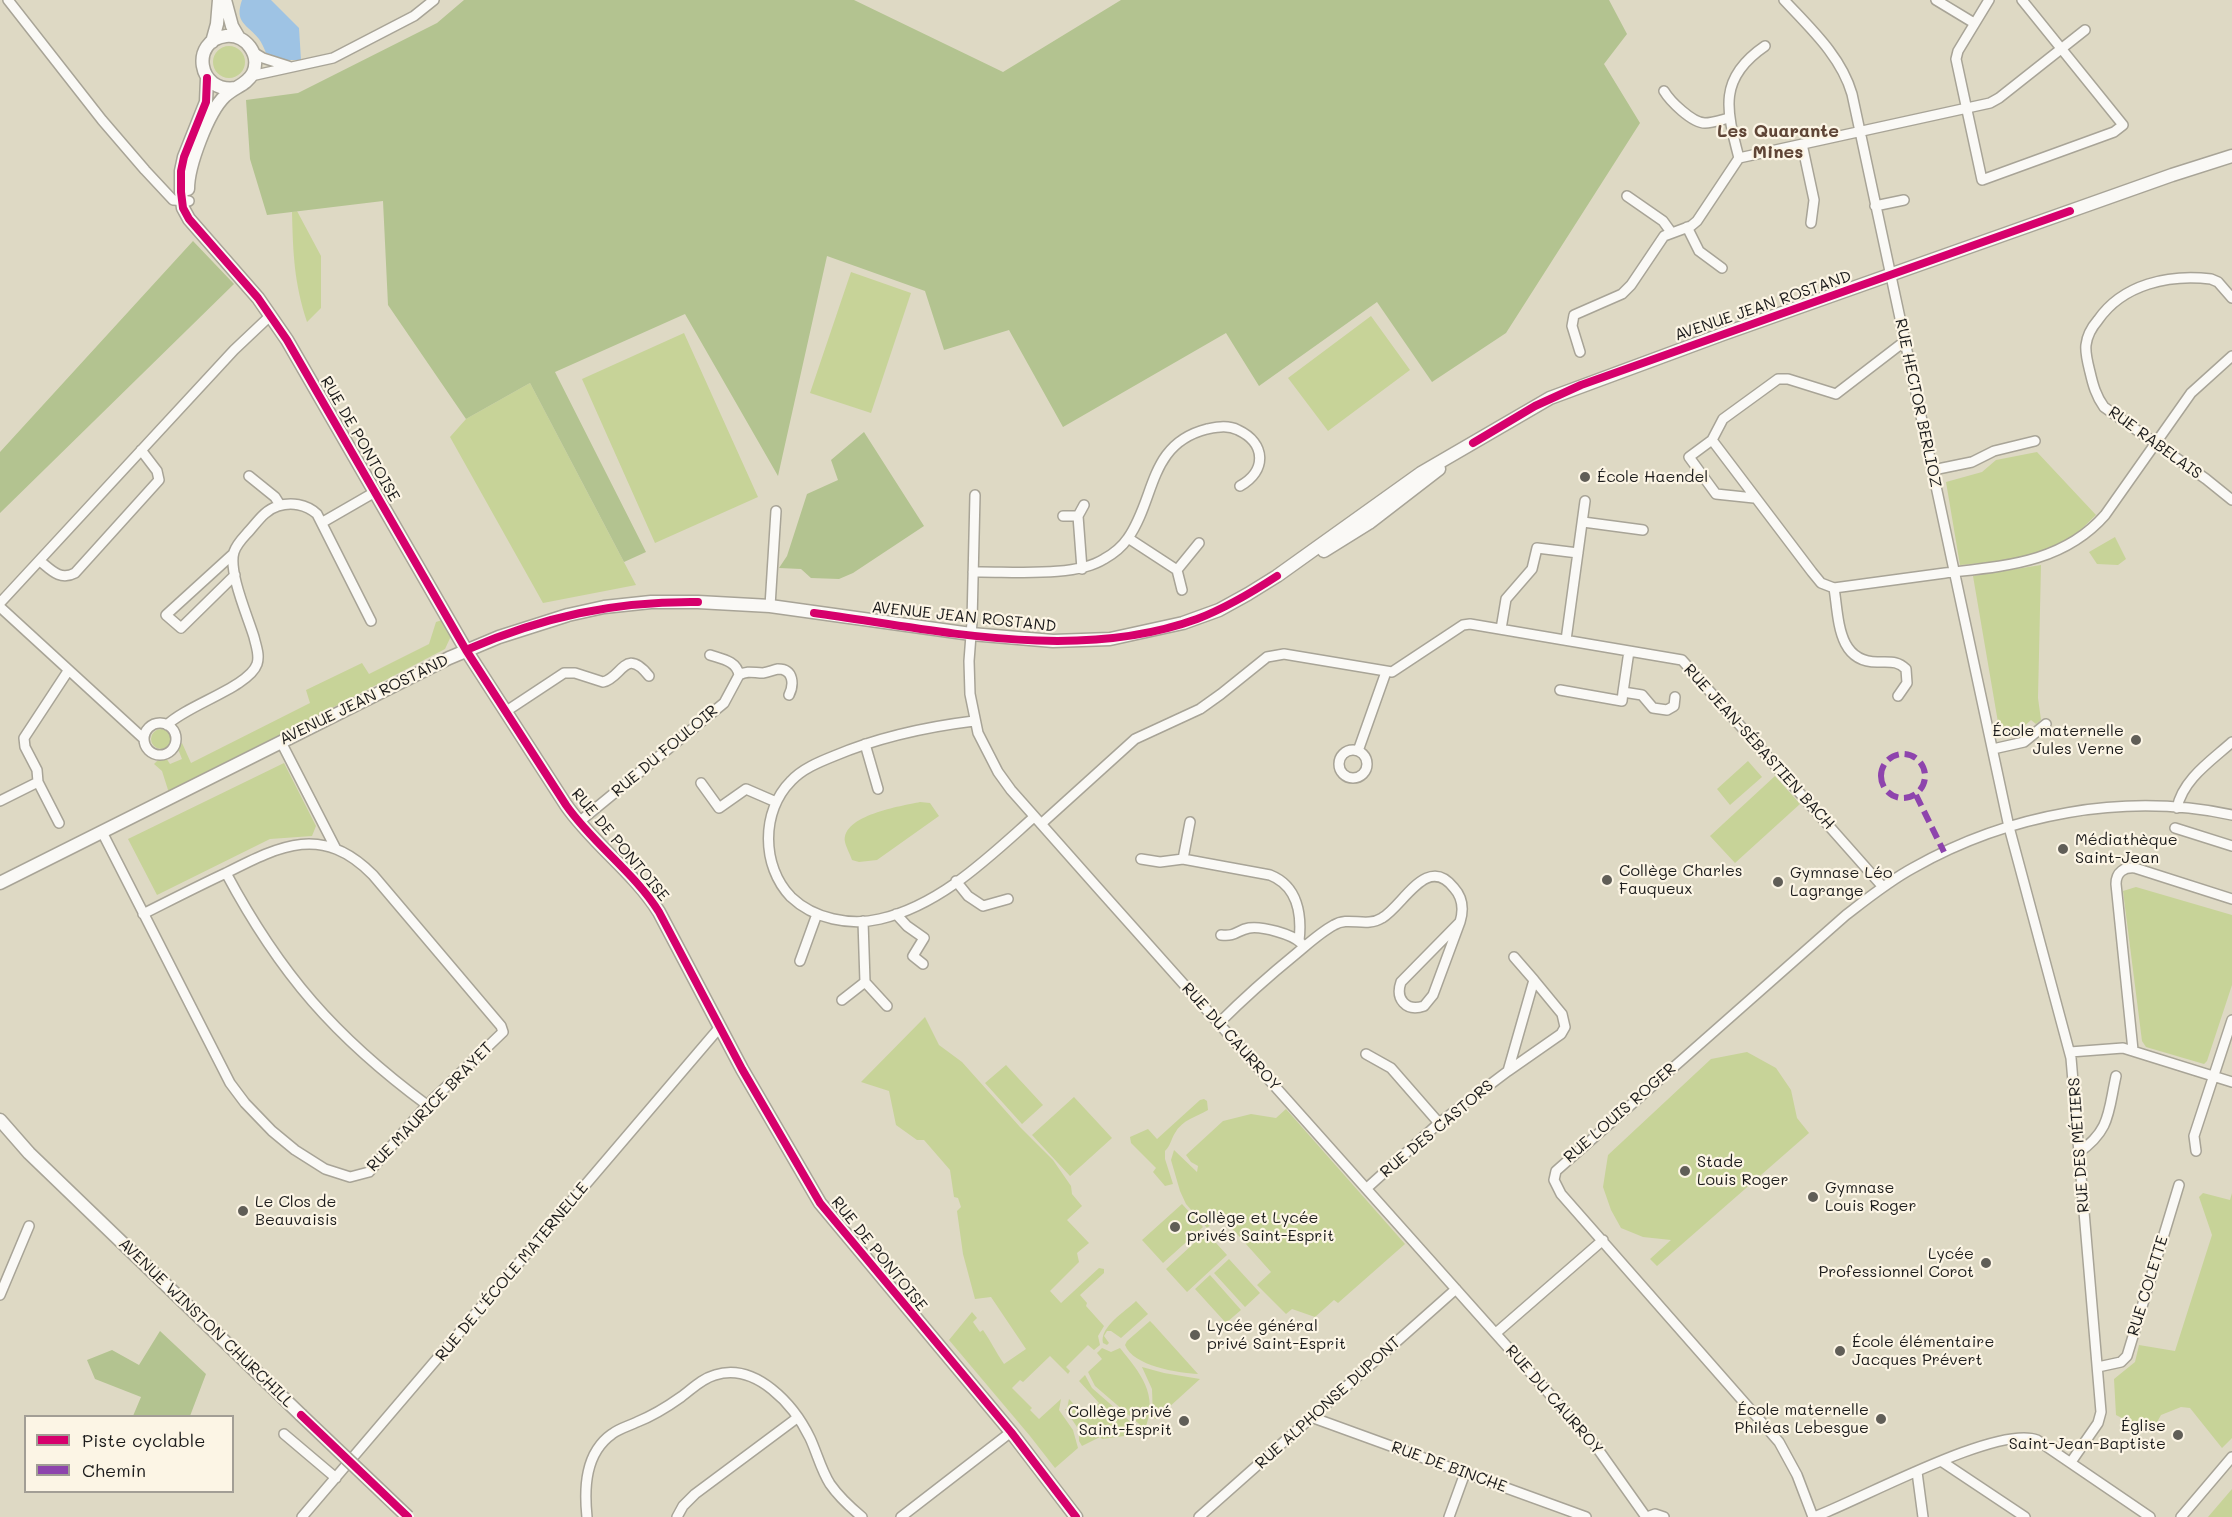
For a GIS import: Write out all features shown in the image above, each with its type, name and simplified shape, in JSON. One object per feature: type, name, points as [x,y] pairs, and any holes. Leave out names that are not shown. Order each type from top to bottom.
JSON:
[{"type":"street","points":[[8,0],[88,104],[131,155],[169,197],[186,202]]},
{"type":"street","points":[[186,202],[181,171],[184,157],[205,108],[208,91],[203,59],[212,42],[217,24],[219,0]]},
{"type":"street","points":[[225,0],[232,26],[239,38]]},
{"type":"street","points":[[251,76],[319,63],[333,58],[414,16],[434,0]]},
{"type":"street","name":"RUE HECTOR BERLIOZ","points":[[1784,0],[1838,63],[1850,87],[2009,827]]},
{"type":"street","points":[[1936,0],[1974,23]]},
{"type":"street","points":[[1989,0],[1958,51],[1956,59],[1982,180],[2114,132],[2123,125],[2022,0]]},
{"type":"street","points":[[1580,352],[1572,322],[1574,315],[1622,294],[1635,280],[1662,238],[1697,221],[1739,158],[1995,101],[2085,30]]},
{"type":"street","points":[[186,202],[193,160],[218,105],[226,95],[246,82],[255,64],[253,52],[246,42],[239,38],[227,36],[212,42]]},
{"type":"street","points":[[1739,158],[1729,118],[1730,92],[1744,62],[1766,46]]},
{"type":"street","points":[[253,52],[270,60],[294,66]]},
{"type":"street","points":[[207,78],[220,87],[236,88]]},
{"type":"street","points":[[1664,91],[1673,104],[1699,122],[1729,118]]},
{"type":"street","points":[[1802,144],[1814,200],[1811,223]]},
{"type":"street","name":"AVENUE JEAN ROSTAND","points":[[0,883],[466,650],[518,630],[604,607],[673,602],[770,606],[971,634],[1068,641],[1110,639],[1185,623],[1241,599],[1277,576],[1421,473],[1525,411],[1562,393],[2172,175],[2232,156]]},
{"type":"street","points":[[1627,196],[1663,221],[1671,232]]},
{"type":"street","points":[[1875,206],[1904,200]]},
{"type":"street","name":"RUE DE PONTOISE","points":[[186,202],[189,219],[270,316],[300,361],[466,650],[505,712],[579,822],[640,885],[653,902],[672,933],[720,1027],[779,1134],[826,1212],[1011,1432],[1076,1517]]},
{"type":"street","points":[[1687,227],[1699,251],[1722,268]]},
{"type":"street","name":"RUE RABELAIS","points":[[2232,298],[2221,285],[2211,279],[2154,281],[2139,286],[2117,299],[2104,312],[2090,331],[2086,350],[2097,396],[2109,411],[2213,484],[2232,501]]},
{"type":"street","points":[[144,739],[68,671],[0,605],[234,350],[270,316]]},
{"type":"street","points":[[1754,498],[1716,494],[1689,458],[1712,440],[1723,419],[1774,381],[1788,379],[1836,394],[1905,341]]},
{"type":"street","points":[[1712,440],[1818,580],[1827,586],[1834,588],[2025,562],[2055,552],[2081,537],[2105,515],[2192,393],[2232,356]]},
{"type":"street","points":[[974,572],[1065,571],[1082,568],[1106,558],[1128,538],[1162,460],[1175,445],[1207,429],[1227,426],[1237,429],[1248,437],[1258,453],[1260,466],[1254,476],[1240,486]]},
{"type":"street","points":[[1933,470],[1972,462],[1994,452],[2035,441]]},
{"type":"street","points":[[40,561],[61,577],[75,573],[159,480],[157,471],[141,450]]},
{"type":"street","points":[[249,476],[275,497],[280,505]]},
{"type":"street","points":[[322,522],[375,492]]},
{"type":"street","name":"RUE DU CAURROY","points":[[975,495],[969,678],[974,721],[993,766],[1037,820],[1598,1450],[1647,1517]]},
{"type":"street","points":[[1566,640],[1586,501]]},
{"type":"street","points":[[1082,568],[1078,516],[1084,504]]},
{"type":"street","points":[[235,575],[181,628],[166,615],[234,554],[242,540],[266,512],[280,505],[308,507],[317,514],[322,522],[371,621]]},
{"type":"street","points":[[770,606],[776,511]]},
{"type":"street","points":[[1063,516],[1078,516]]},
{"type":"street","points":[[1583,522],[1642,530]]},
{"type":"street","points":[[1128,538],[1177,570],[1182,590]]},
{"type":"street","points":[[1177,570],[1199,543]]},
{"type":"street","points":[[1501,629],[1506,599],[1532,569],[1537,548],[1578,553]]},
{"type":"street","points":[[166,725],[180,714],[241,682],[257,665],[257,649],[235,575],[234,554]]},
{"type":"street","points":[[1834,588],[1843,639],[1853,654],[1866,662],[1897,663],[1906,669],[1907,683],[1898,696]]},
{"type":"street","name":"RUE JEAN-SÉBASTIEN BACH","points":[[1386,672],[1399,669],[1463,626],[1475,624],[1682,660],[1883,887]]},
{"type":"street","points":[[1560,690],[1622,701],[1629,651]]},
{"type":"street","points":[[974,721],[914,730],[865,744],[802,772],[790,781],[776,802],[768,832],[775,870],[792,897],[817,914],[840,920],[863,921],[896,914],[921,902],[956,881],[1037,820],[1128,744],[1147,732],[1200,709],[1270,655],[1284,654],[1386,672],[1358,752]]},
{"type":"street","points":[[710,655],[733,663],[739,675],[747,672],[765,673],[779,669],[785,671],[793,683],[789,695]]},
{"type":"street","points":[[505,712],[564,673],[575,673],[603,682],[613,678],[621,667],[630,664],[641,667],[649,676]]},
{"type":"street","points":[[59,823],[39,782],[37,770],[25,747],[24,738],[68,671]]},
{"type":"street","name":"RUE DU FOULOIR","points":[[579,822],[724,703],[739,675]]},
{"type":"street","points":[[1623,692],[1641,695],[1653,708],[1667,710],[1674,706],[1675,697]]},
{"type":"street","points":[[157,724],[166,725],[173,730],[176,738],[174,747],[168,753],[160,755],[151,752],[145,745],[144,739],[147,730],[157,724]]},
{"type":"street","points":[[1993,749],[2024,742],[2046,724]]},
{"type":"street","points":[[281,742],[336,849]]},
{"type":"street","points":[[2177,808],[2188,782],[2232,742]]},
{"type":"street","points":[[865,744],[878,789]]},
{"type":"street","points":[[0,801],[39,782]]},
{"type":"street","points":[[701,783],[719,808],[747,789],[776,802]]},
{"type":"street","name":"RUE LOUIS ROGER","points":[[1814,1517],[1797,1475],[1779,1442],[1558,1190],[1554,1180],[1556,1171],[1846,915],[1883,887],[1936,856],[2009,827],[2087,810],[2125,807],[2177,808],[2232,815]]},
{"type":"street","points":[[1183,858],[1190,822]]},
{"type":"street","name":"RUE DES MÉTIERS","points":[[2009,827],[2070,1052],[2101,1407],[2100,1419],[2071,1462]]},
{"type":"street","points":[[2175,828],[2232,846]]},
{"type":"street","name":"RUE MAURICE BRAYET","points":[[102,832],[143,914],[226,1078],[264,1124],[304,1156],[339,1175],[350,1177],[365,1174],[377,1164],[428,1105],[501,1035],[502,1028],[373,875],[336,849],[311,844],[282,847],[143,914]]},
{"type":"street","points":[[1141,859],[1160,861],[1183,858],[1270,875],[1280,880],[1288,887],[1299,908],[1302,944]]},
{"type":"street","points":[[2133,1050],[2116,884],[2119,872],[2135,868],[2232,898]]},
{"type":"street","points":[[226,873],[272,951],[318,1010],[368,1058],[428,1105]]},
{"type":"street","points":[[1219,1023],[1302,944],[1335,924],[1346,921],[1368,923],[1383,918],[1418,882],[1431,877],[1445,880],[1456,890],[1463,905],[1460,922],[1430,1000],[1420,1008],[1411,1008],[1406,1005],[1399,994],[1401,982],[1460,922]]},
{"type":"street","points":[[956,881],[968,896],[983,906],[1008,899]]},
{"type":"street","points":[[800,961],[817,914]]},
{"type":"street","points":[[896,914],[907,926],[924,938],[913,956],[922,964]]},
{"type":"street","points":[[863,921],[864,982],[887,1006]]},
{"type":"street","points":[[1221,935],[1231,936],[1254,928],[1290,935],[1302,944]]},
{"type":"street","name":"RUE DES CASTORS","points":[[1367,1188],[1439,1123],[1561,1034],[1565,1027],[1562,1014],[1514,957]]},
{"type":"street","name":"RUE DES CASTORS","points":[[1508,1071],[1534,980]]},
{"type":"street","points":[[842,1000],[864,982]]},
{"type":"street","points":[[2196,1151],[2194,1136],[2232,1020]]},
{"type":"street","name":"RUE DE L'ÉCOLE MATERNELLE","points":[[302,1517],[720,1027]]},
{"type":"street","points":[[2070,1052],[2118,1048],[2133,1050],[2232,1082]]},
{"type":"street","points":[[1366,1054],[1391,1068],[1439,1123]]},
{"type":"street","points":[[2078,1153],[2102,1132],[2116,1076]]},
{"type":"street","name":"AVENUE WINSTON CHURCHILL","points":[[0,1120],[29,1153],[408,1517]]},
{"type":"street","name":"AVENUE WINSTON CHURCHILL","points":[[0,1130],[29,1153]]},
{"type":"street","name":"RUE COLETTE","points":[[2097,1367],[2121,1362],[2127,1356],[2179,1185]]},
{"type":"street","points":[[0,1295],[29,1226]]},
{"type":"street","points":[[1496,1333],[1603,1240]]},
{"type":"street","name":"RUE ALPHONSE DUPONT","points":[[1199,1517],[1456,1289]]},
{"type":"street","points":[[587,1517],[585,1488],[587,1473],[606,1440],[615,1432],[666,1407],[705,1379],[727,1373],[748,1376],[774,1391],[797,1418],[810,1439],[830,1484],[842,1499],[862,1517]]},
{"type":"street","name":"RUE DE BINCHE","points":[[1311,1417],[1582,1516]]},
{"type":"street","points":[[677,1517],[683,1506],[695,1494],[797,1418]]},
{"type":"street","points":[[902,1517],[1011,1432]]},
{"type":"street","points":[[284,1434],[336,1478]]},
{"type":"street","points":[[1814,1517],[1972,1449],[2013,1438],[2027,1437],[2037,1440],[2071,1462],[2150,1517]]},
{"type":"street","points":[[2181,1517],[2232,1457]]},
{"type":"street","points":[[1941,1461],[2025,1517]]},
{"type":"street","points":[[1917,1472],[1923,1517]]},
{"type":"street","points":[[1449,1517],[1465,1473]]},
{"type":"street","points":[[1647,1517],[1656,1514],[1664,1517]]},
{"type":"green space","points":[[464,0],[854,0],[1003,72],[1121,0],[1609,0],[1627,34],[1604,64],[1640,123],[1506,333],[1432,382],[1377,302],[1259,386],[1226,333],[1063,427],[1009,330],[944,350],[925,291],[827,256],[778,476],[685,314],[555,372],[646,552],[624,562],[530,383],[466,419],[388,305],[383,201],[267,215],[250,159],[246,100],[298,93],[437,23]]},
{"type":"green space","points":[[229,46],[240,51],[245,62],[240,73],[229,78],[218,73],[213,62],[218,51]]},
{"type":"green space","points":[[297,211],[321,256],[321,308],[307,322],[299,294],[294,254],[292,212]]},
{"type":"green space","points":[[193,241],[234,284],[0,513],[0,452]]},
{"type":"green space","points":[[851,272],[911,293],[871,413],[810,393]]},
{"type":"green space","points":[[1371,316],[1410,370],[1328,431],[1288,378]]},
{"type":"green space","points":[[684,333],[758,497],[655,543],[582,379]]},
{"type":"green space","points":[[530,383],[636,585],[543,603],[450,437],[466,419]]},
{"type":"green space","points":[[864,432],[924,526],[853,573],[839,579],[811,578],[801,569],[779,568],[787,556],[807,494],[838,480],[831,460]]},
{"type":"green space","points":[[2037,452],[2096,515],[2073,537],[2052,548],[2014,559],[1960,565],[1946,482],[1982,472],[1996,460]]},
{"type":"green space","points":[[2115,537],[2126,559],[2118,565],[2097,564],[2089,552]]},
{"type":"green space","points":[[2041,565],[2038,698],[2041,720],[2036,724],[2031,720],[2018,732],[2000,734],[1973,576]]},
{"type":"green space","points":[[442,620],[451,636],[445,649],[169,793],[162,771],[154,764],[166,758],[170,764],[182,759],[178,749],[182,743],[191,763],[310,703],[306,690],[362,663],[369,674],[429,644],[436,622]]},
{"type":"green space","points":[[157,729],[165,729],[171,735],[171,743],[165,749],[157,749],[151,743],[151,735]]},
{"type":"green space","points":[[1748,761],[1762,777],[1730,805],[1717,789]]},
{"type":"green space","points":[[284,763],[316,826],[312,836],[270,839],[157,895],[128,839]]},
{"type":"green space","points":[[1775,776],[1800,804],[1735,863],[1710,836]]},
{"type":"green space","points":[[920,802],[930,803],[939,816],[877,860],[859,862],[852,860],[845,842],[846,833],[852,825],[874,813]]},
{"type":"green space","points":[[2136,887],[2232,915],[2232,985],[2207,1061],[2204,1064],[2146,1047],[2142,1041],[2123,891]]},
{"type":"green space","points":[[925,1017],[939,1045],[962,1062],[1053,1160],[1071,1186],[1072,1194],[1082,1206],[1067,1220],[1089,1243],[1077,1253],[1079,1262],[1050,1291],[1061,1303],[1099,1268],[1104,1269],[1104,1273],[1080,1295],[1087,1303],[1086,1306],[1104,1326],[1098,1336],[1100,1345],[1094,1350],[1088,1345],[1066,1367],[1070,1371],[1068,1374],[1050,1356],[1023,1382],[1020,1380],[1012,1388],[1032,1408],[1030,1410],[1039,1419],[1061,1399],[1059,1410],[1073,1430],[1078,1448],[1055,1468],[949,1340],[972,1312],[977,1318],[973,1322],[980,1332],[983,1330],[1004,1364],[1026,1349],[991,1297],[975,1299],[963,1254],[957,1211],[961,1207],[958,1198],[954,1197],[950,1170],[924,1140],[917,1140],[896,1125],[889,1091],[861,1082]]},
{"type":"green space","name":"Stade Louis Roger","points":[[1747,1052],[1776,1068],[1791,1090],[1797,1118],[1809,1133],[1657,1266],[1650,1259],[1671,1240],[1643,1237],[1621,1228],[1611,1210],[1603,1187],[1608,1155],[1711,1059]]},
{"type":"green space","points":[[1006,1065],[1043,1105],[1022,1124],[985,1083]]},
{"type":"green space","points":[[1074,1097],[1112,1138],[1070,1176],[1032,1135]]},
{"type":"green space","points":[[1200,1100],[1207,1101],[1208,1110],[1181,1125],[1165,1151],[1165,1159],[1173,1184],[1165,1186],[1153,1172],[1156,1168],[1131,1143],[1130,1137],[1148,1129],[1157,1139]]},
{"type":"green space","points":[[1286,1109],[1405,1244],[1338,1303],[1334,1300],[1315,1317],[1292,1309],[1286,1314],[1257,1285],[1271,1272],[1221,1216],[1207,1228],[1186,1204],[1171,1160],[1174,1150],[1197,1172],[1198,1166],[1186,1155],[1223,1121],[1251,1114],[1276,1118]]},
{"type":"green space","points":[[2203,1193],[2230,1200],[2232,1193],[2232,1438],[2222,1448],[2190,1408],[2181,1407],[2161,1415],[2151,1433],[2116,1415],[2114,1379],[2135,1362],[2139,1345],[2175,1351],[2212,1235],[2199,1197]]},
{"type":"green space","points":[[1182,1204],[1203,1227],[1163,1263],[1142,1240]]},
{"type":"green space","points":[[1206,1232],[1227,1255],[1187,1292],[1166,1269]]},
{"type":"green space","points":[[1229,1259],[1260,1293],[1245,1307],[1214,1273]]},
{"type":"green space","points":[[1210,1275],[1241,1310],[1226,1323],[1195,1289]]},
{"type":"green space","points":[[1136,1301],[1148,1314],[1121,1338],[1107,1331],[1104,1336],[1109,1343],[1107,1345],[1103,1343],[1103,1337],[1105,1331],[1109,1325]]},
{"type":"green space","points":[[1150,1321],[1198,1374],[1157,1367],[1137,1358],[1130,1352],[1125,1345],[1127,1341]]},
{"type":"green space","points":[[160,1331],[206,1374],[190,1415],[133,1415],[141,1397],[95,1379],[87,1360],[112,1350],[139,1365]]},
{"type":"green space","points":[[1102,1348],[1111,1352],[1120,1348],[1140,1375],[1149,1395],[1150,1405],[1145,1429],[1095,1386],[1088,1372],[1102,1359],[1097,1353]]},
{"type":"green space","points":[[1142,1367],[1200,1379],[1156,1419],[1153,1418],[1152,1389]]},
{"type":"green space","points":[[1085,1375],[1092,1388],[1141,1431],[1139,1434],[1102,1439],[1100,1437],[1082,1446],[1079,1441],[1079,1430],[1065,1409],[1067,1409],[1069,1399],[1085,1416],[1099,1403],[1079,1381]]},
{"type":"green space","points":[[2232,1489],[2232,1517],[2208,1517]]},
{"type":"water","points":[[242,0],[271,0],[299,28],[301,60],[286,60],[266,53],[259,39],[241,18]]},
{"type":"marked path","points":[[1903,754],[1912,755],[1919,760],[1924,767],[1925,776],[1924,785],[1919,792],[1912,797],[1903,798],[1894,797],[1887,792],[1882,785],[1881,776],[1882,767],[1887,760],[1894,755],[1903,754]]},
{"type":"marked path","points":[[1916,795],[1944,852]]},
{"type":"cycle path","points":[[207,78],[206,102],[184,157],[181,171],[183,208],[189,219],[258,298],[287,340],[466,650],[566,805],[588,833],[638,884],[659,912],[742,1069],[820,1203],[1011,1432],[1076,1517]]},
{"type":"cycle path","points":[[1473,443],[1535,406],[1581,385],[2070,211]]},
{"type":"cycle path","points":[[814,613],[1007,639],[1055,641],[1104,639],[1151,632],[1197,619],[1238,600],[1277,576]]},
{"type":"cycle path","points":[[466,650],[522,628],[579,613],[637,604],[698,602]]},
{"type":"cycle path","points":[[301,1415],[408,1517]]},
{"type":"place","name":"École Haendel","points":[[1585,477]]},
{"type":"place","name":"École maternelle Jules Verne","points":[[2136,740]]},
{"type":"place","name":"Médiathèque Saint-Jean","points":[[2063,849]]},
{"type":"place","name":"Collège Charles Fauqueux","points":[[1607,880]]},
{"type":"place","name":"Gymnase Léo Lagrange","points":[[1778,882]]},
{"type":"place","name":"Stade Louis Roger","points":[[1685,1171]]},
{"type":"place","name":"Gymnase Louis Roger","points":[[1813,1197]]},
{"type":"place","name":"Le Clos de Beauvaisis","points":[[243,1211]]},
{"type":"place","name":"Collège et Lycée privés Saint-Esprit","points":[[1175,1227]]},
{"type":"place","name":"Lycée Professionnel Corot","points":[[1986,1263]]},
{"type":"place","name":"Lycée général privé Saint-Esprit","points":[[1195,1335]]},
{"type":"place","name":"École élémentaire Jacques Prévert","points":[[1840,1351]]},
{"type":"place","name":"École maternelle Philéas Lebesgue","points":[[1881,1419]]},
{"type":"place","name":"Collège privé Saint-Esprit","points":[[1184,1421]]},
{"type":"place","name":"Église Saint-Jean-Baptiste","points":[[2178,1435]]},
{"type":"district","name":"Les Quarante Mines","points":[[1778,141]]}]
